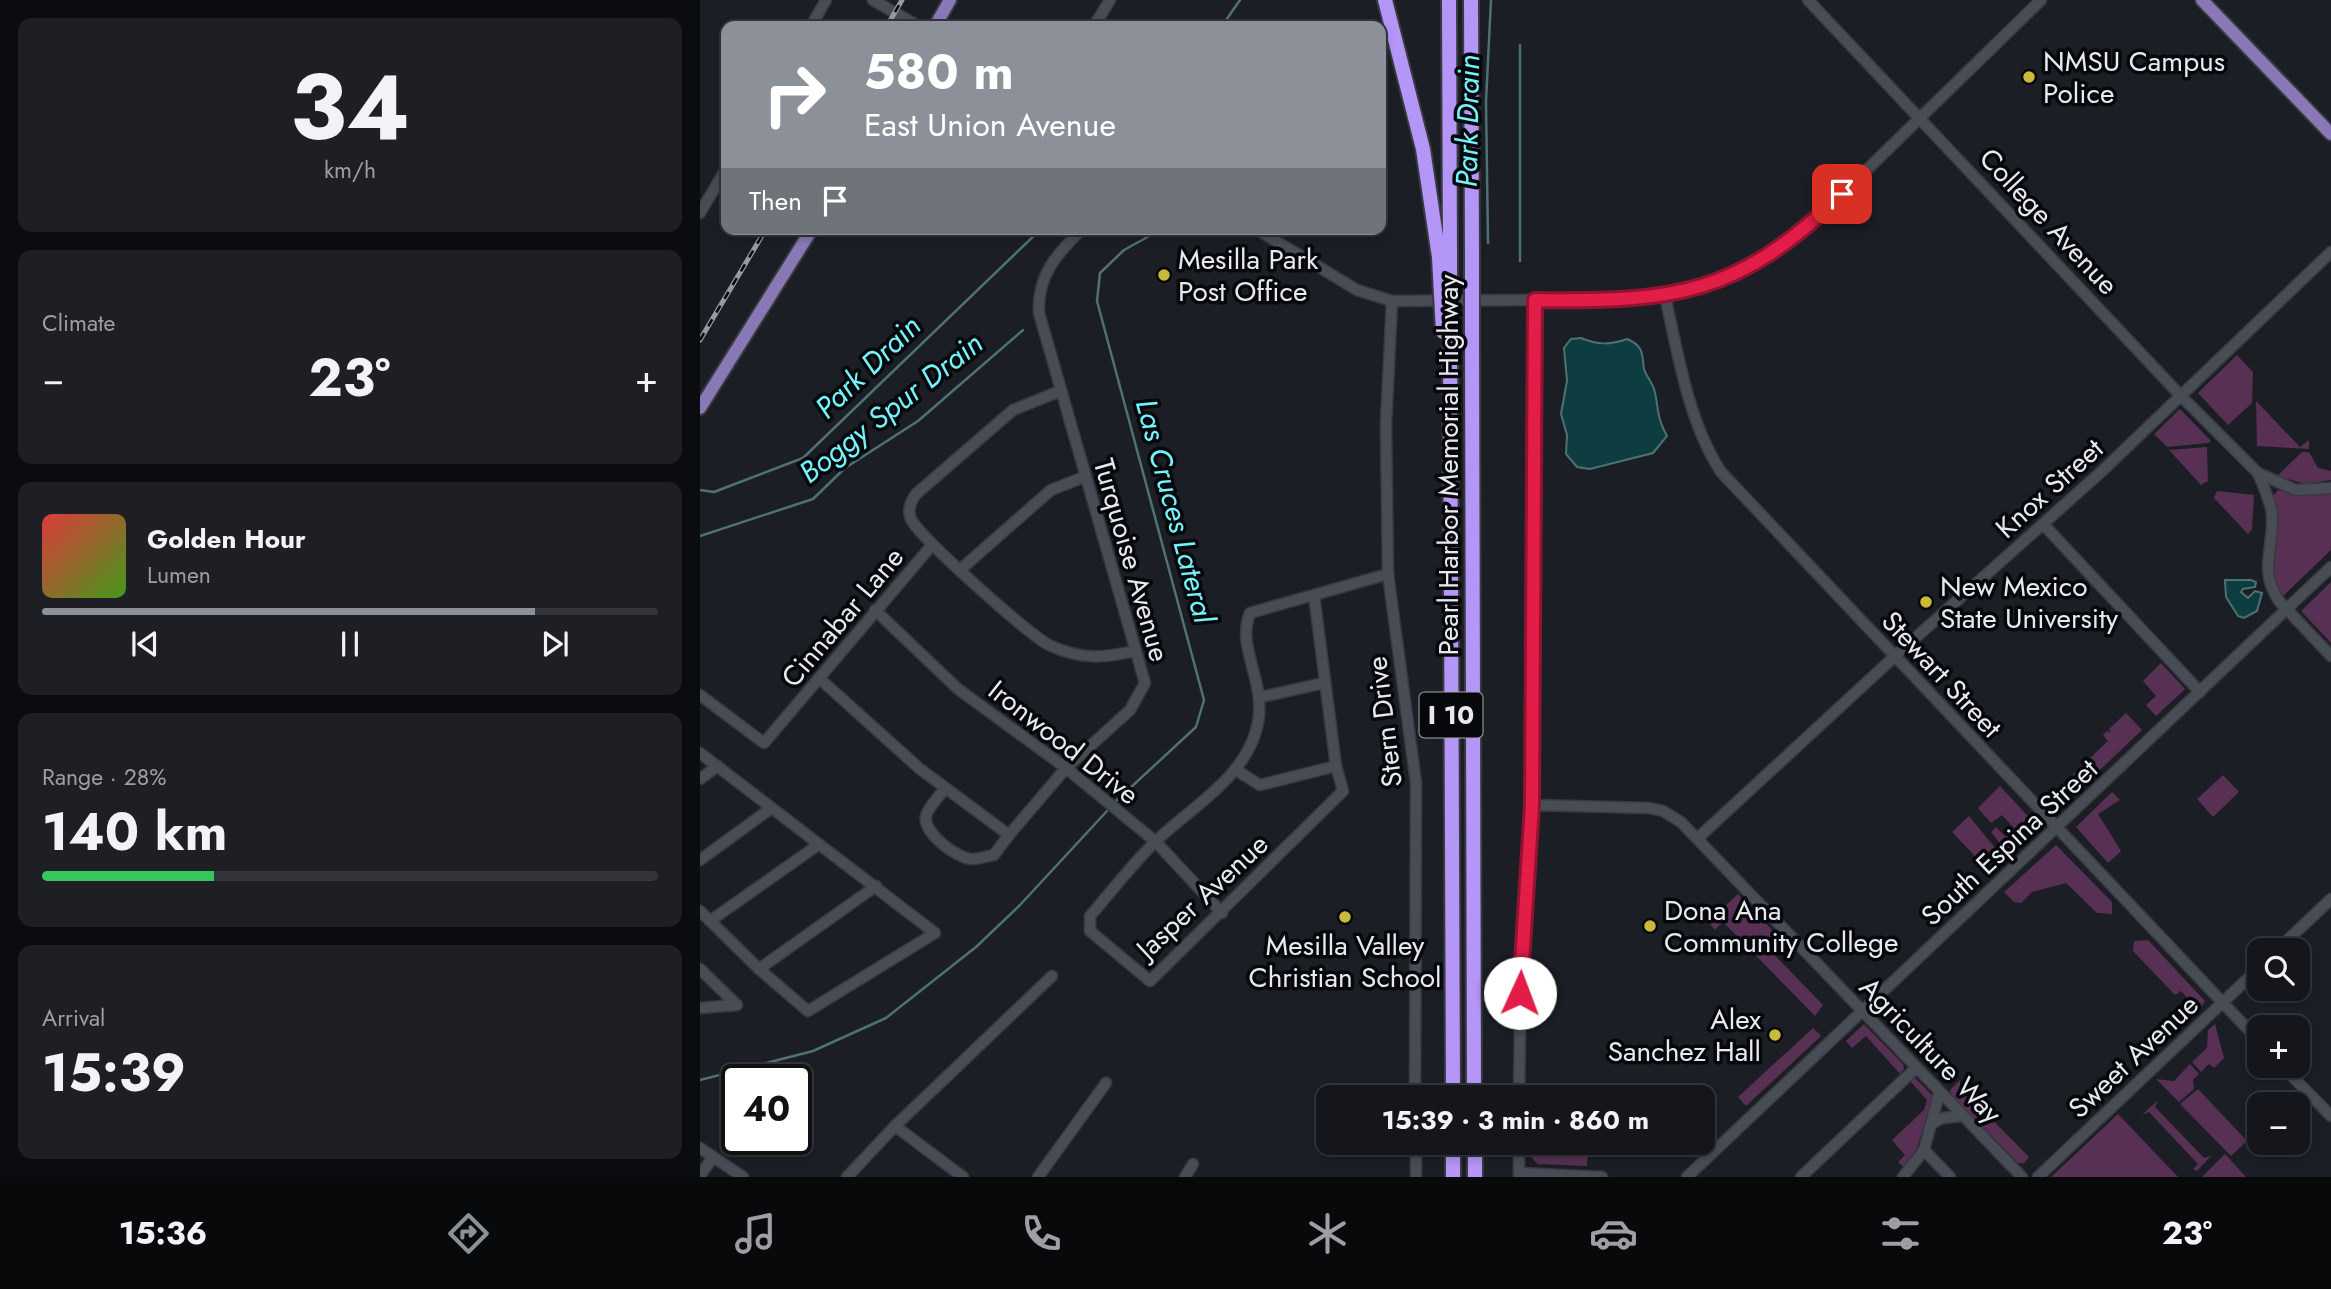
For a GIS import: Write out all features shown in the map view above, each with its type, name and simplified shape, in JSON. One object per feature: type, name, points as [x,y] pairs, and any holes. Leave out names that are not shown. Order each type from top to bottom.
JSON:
[{"type":"highway","points":[[1385,0],[1407,80]]},
{"type":"highway","points":[[1391,0],[1445,257]]},
{"type":"highway","name":"Pearl Harbor Memorial Highway","points":[[1449,0],[1445,257],[1450,537],[1452,1085]]},
{"type":"highway","name":"Pearl Harbor Memorial Highway","points":[[1471,0],[1474,1085]]},
{"type":"highway","points":[[1471,118],[1478,0]]},
{"type":"highway","points":[[1453,1155],[1453,1177]]},
{"type":"highway","points":[[1475,1155],[1475,1177]]},
{"type":"main road","points":[[938,21],[950,0]]},
{"type":"main road","points":[[2202,0],[2331,134]]},
{"type":"main road","points":[[700,408],[808,235]]},
{"type":"street","points":[[814,21],[827,0]]},
{"type":"street","points":[[873,0],[909,21]]},
{"type":"street","points":[[1097,21],[1110,0]]},
{"type":"street","name":"College Avenue","points":[[1808,0],[2180,395],[2258,473]]},
{"type":"street","points":[[1266,235],[1357,290],[1392,301],[1611,301],[1665,296],[1729,277],[1774,253],[1803,232],[2041,0]]},
{"type":"street","points":[[700,213],[721,177]]},
{"type":"street","name":"Turquoise Avenue","points":[[945,788],[926,814],[930,831],[958,854],[970,859],[994,855],[1066,768],[1130,710],[1144,683],[1042,328],[1038,297],[1050,263],[1076,235]]},
{"type":"street","name":"Knox Street","points":[[1699,837],[2043,524],[2331,252]]},
{"type":"street","name":"Stewart Street","points":[[1665,296],[1693,407],[1712,457],[1734,487],[2247,1028]]},
{"type":"street","points":[[1519,1085],[1521,956],[1532,805],[1535,300]]},
{"type":"street","name":"Stern Drive","points":[[1392,301],[1386,424],[1388,574],[1416,783],[1415,1085]]},
{"type":"street","name":"Cinnabar Lane","points":[[700,695],[764,743],[932,545],[911,518],[910,502],[916,494],[1013,410],[1060,391]]},
{"type":"street","points":[[2258,473],[2296,490],[2331,488]]},
{"type":"street","points":[[2258,473],[2272,512],[2266,564],[2273,590],[2287,610],[2331,656]]},
{"type":"street","points":[[961,569],[1051,490],[1084,477]]},
{"type":"street","points":[[2043,524],[2200,692]]},
{"type":"street","points":[[932,545],[1008,614],[1047,644],[1070,654],[1097,659],[1135,651]]},
{"type":"street","name":"South Espina Street","points":[[1687,1177],[2331,567]]},
{"type":"street","name":"Jasper Avenue","points":[[1314,595],[1336,766],[1343,791],[1150,981],[1090,931],[1090,916],[1156,842],[1237,770],[1256,732],[1261,697],[1243,629],[1250,612],[1388,574]]},
{"type":"street","name":"Ironwood Drive","points":[[875,610],[958,689],[1066,768],[1156,842],[1222,913]]},
{"type":"street","points":[[820,679],[945,788],[1009,835]]},
{"type":"street","points":[[1261,697],[1324,683]]},
{"type":"street","points":[[700,753],[935,933],[807,1011],[700,911]]},
{"type":"street","points":[[700,779],[718,766]]},
{"type":"street","points":[[1237,770],[1260,785],[1336,766]]},
{"type":"street","name":"Agriculture Way","points":[[1532,805],[1657,810],[1675,817],[1699,837],[1939,1094],[2022,1177]]},
{"type":"street","points":[[700,859],[770,809]]},
{"type":"street","points":[[710,921],[818,845]]},
{"type":"street","points":[[759,969],[876,886]]},
{"type":"street","points":[[2290,938],[2331,899]]},
{"type":"street","points":[[700,969],[737,1005],[700,1008]]},
{"type":"street","points":[[847,1177],[895,1126],[1052,976]]},
{"type":"street","name":"Sweet Avenue","points":[[2038,1177],[2247,980]]},
{"type":"street","points":[[1801,1177],[1916,1068]]},
{"type":"street","points":[[2294,1078],[2331,1116]]},
{"type":"street","points":[[1038,1177],[1106,1083]]},
{"type":"street","points":[[1903,1177],[1924,1150],[1939,1094]]},
{"type":"street","points":[[1930,1125],[1942,1118],[1961,1116]]},
{"type":"street","points":[[895,1126],[963,1177]]},
{"type":"street","points":[[700,1148],[743,1177]]},
{"type":"street","points":[[1924,1150],[1950,1177]]},
{"type":"street","points":[[1416,1155],[1416,1177]]},
{"type":"street","points":[[1519,1155],[1519,1175],[1602,1177]]},
{"type":"street","points":[[700,1176],[713,1157]]},
{"type":"street","points":[[1185,1177],[1193,1164]]},
{"type":"shaded area","points":[[1581,338],[1604,343],[1627,339],[1639,348],[1644,369],[1654,389],[1659,418],[1667,436],[1653,453],[1590,469],[1577,467],[1566,454],[1567,435],[1561,414],[1567,381],[1564,348],[1571,339]]},
{"type":"shaded area","points":[[2237,355],[2253,372],[2252,403],[2228,425],[2198,393]]},
{"type":"shaded area","points":[[2256,401],[2300,447],[2309,440],[2309,449],[2257,446]]},
{"type":"shaded area","points":[[2180,409],[2211,441],[2167,447],[2154,434]]},
{"type":"shaded area","points":[[2207,447],[2208,481],[2201,485],[2169,450]]},
{"type":"shaded area","points":[[2302,452],[2309,452],[2318,468],[2331,471],[2331,480],[2305,484],[2277,476]]},
{"type":"shaded area","points":[[2278,490],[2304,495],[2331,491],[2331,550],[2283,596],[2274,579],[2273,570],[2277,522],[2272,497]]},
{"type":"shaded area","points":[[2217,491],[2254,495],[2252,529],[2248,534],[2214,498]]},
{"type":"shaded area","points":[[2225,580],[2256,582],[2255,587],[2243,589],[2241,592],[2248,598],[2255,591],[2262,593],[2257,611],[2244,618],[2238,616],[2226,597]]},
{"type":"shaded area","points":[[2331,582],[2331,643],[2301,611]]},
{"type":"shaded area","points":[[2161,663],[2185,689],[2156,716],[2146,705],[2156,696],[2143,681]]},
{"type":"shaded area","points":[[2126,713],[2142,730],[2084,785],[2073,774],[2108,741],[2103,735],[2107,731],[2110,733],[2109,729]]},
{"type":"shaded area","points":[[2223,775],[2239,792],[2213,817],[2197,799]]},
{"type":"shaded area","points":[[2000,786],[2037,826],[2010,856],[1991,832],[1996,827],[2006,837],[2014,828],[2002,815],[1991,823],[1978,808]]},
{"type":"shaded area","points":[[2112,792],[2120,800],[2098,814],[2121,851],[2108,863],[2076,827]]},
{"type":"shaded area","points":[[1969,816],[2005,860],[1991,873],[1952,832]]},
{"type":"shaded area","points":[[2056,845],[2112,902],[2112,914],[2097,913],[2066,883],[2032,892],[2021,903],[2014,902],[2004,892]]},
{"type":"shaded area","points":[[1738,894],[1775,933],[1764,944],[1823,1005],[1815,1016],[1723,922],[1715,930],[1708,922]]},
{"type":"shaded area","points":[[2148,940],[2205,1001],[2199,1010],[2181,991],[2175,995],[2133,951],[2134,941]]},
{"type":"shaded area","points":[[1864,1024],[1903,1064],[1904,1069],[1900,1074],[1866,1036],[1852,1048],[1846,1041]]},
{"type":"shaded area","points":[[2215,1024],[2224,1058],[2214,1068],[2209,1064],[2201,1072],[2192,1062],[2207,1048],[2208,1030]]},
{"type":"shaded area","points":[[1813,1028],[1821,1036],[1746,1106],[1738,1097]]},
{"type":"shaded area","points":[[2190,1064],[2199,1074],[2193,1080],[2194,1089],[2179,1102],[2156,1079],[2174,1081]]},
{"type":"shaded area","points":[[1915,1078],[1933,1096],[1917,1148],[1903,1167],[1898,1162],[1905,1155],[1892,1140],[1924,1110],[1927,1100],[1910,1081]]},
{"type":"shaded area","points":[[1960,1080],[1960,1087],[2029,1157],[2024,1163],[2018,1163],[1951,1095],[1950,1090]]},
{"type":"shaded area","points":[[2198,1089],[2247,1141],[2231,1156],[2180,1104]]},
{"type":"shaded area","points":[[2158,1100],[2155,1107],[2204,1158],[2211,1156],[2197,1171],[2193,1169],[2198,1164],[2149,1112],[2142,1115]]},
{"type":"shaded area","points":[[2118,1114],[2178,1177],[2051,1177]]},
{"type":"shaded area","points":[[2225,1154],[2246,1177],[2202,1177]]},
{"type":"shaded area","points":[[1588,1155],[1587,1166],[1538,1164],[1531,1157]]},
{"type":"waterway","name":"Park Drain","points":[[1225,21],[1240,0]]},
{"type":"waterway","name":"Park Drain","points":[[1488,243],[1486,101],[1491,0]]},
{"type":"waterway","points":[[1520,45],[1520,261]]},
{"type":"waterway","name":"Park Drain","points":[[700,490],[714,492],[803,458],[1035,235]]},
{"type":"waterway","name":"Las Cruces Lateral","points":[[1116,801],[1196,727],[1204,700],[1097,301],[1100,273],[1124,250],[1151,235]]},
{"type":"waterway","name":"Boggy Spur Drain","points":[[700,536],[813,499],[845,468],[918,421],[1023,330]]},
{"type":"waterway","name":"Las Cruces Lateral","points":[[700,1080],[813,1051],[886,1018],[976,947],[1020,905],[1107,811]]},
{"type":"railway","points":[[890,21],[902,0]]},
{"type":"railway","points":[[700,340],[762,235]]},
{"type":"place","name":"NMSU Campus Police","points":[[2029,77]]},
{"type":"place","name":"Mesilla Park Post Office","points":[[1164,275]]},
{"type":"place","name":"New Mexico State University","points":[[1926,602]]},
{"type":"place","name":"Mesilla Valley Christian School","points":[[1345,917]]},
{"type":"place","name":"Dona Ana Community College","points":[[1650,926]]},
{"type":"place","name":"Alex Sanchez Hall","points":[[1775,1035]]},
{"type":"route","points":[[1520,993],[1532,805],[1535,300],[1611,301],[1648,298],[1713,283],[1774,253],[1803,232],[1842,194]]}]
